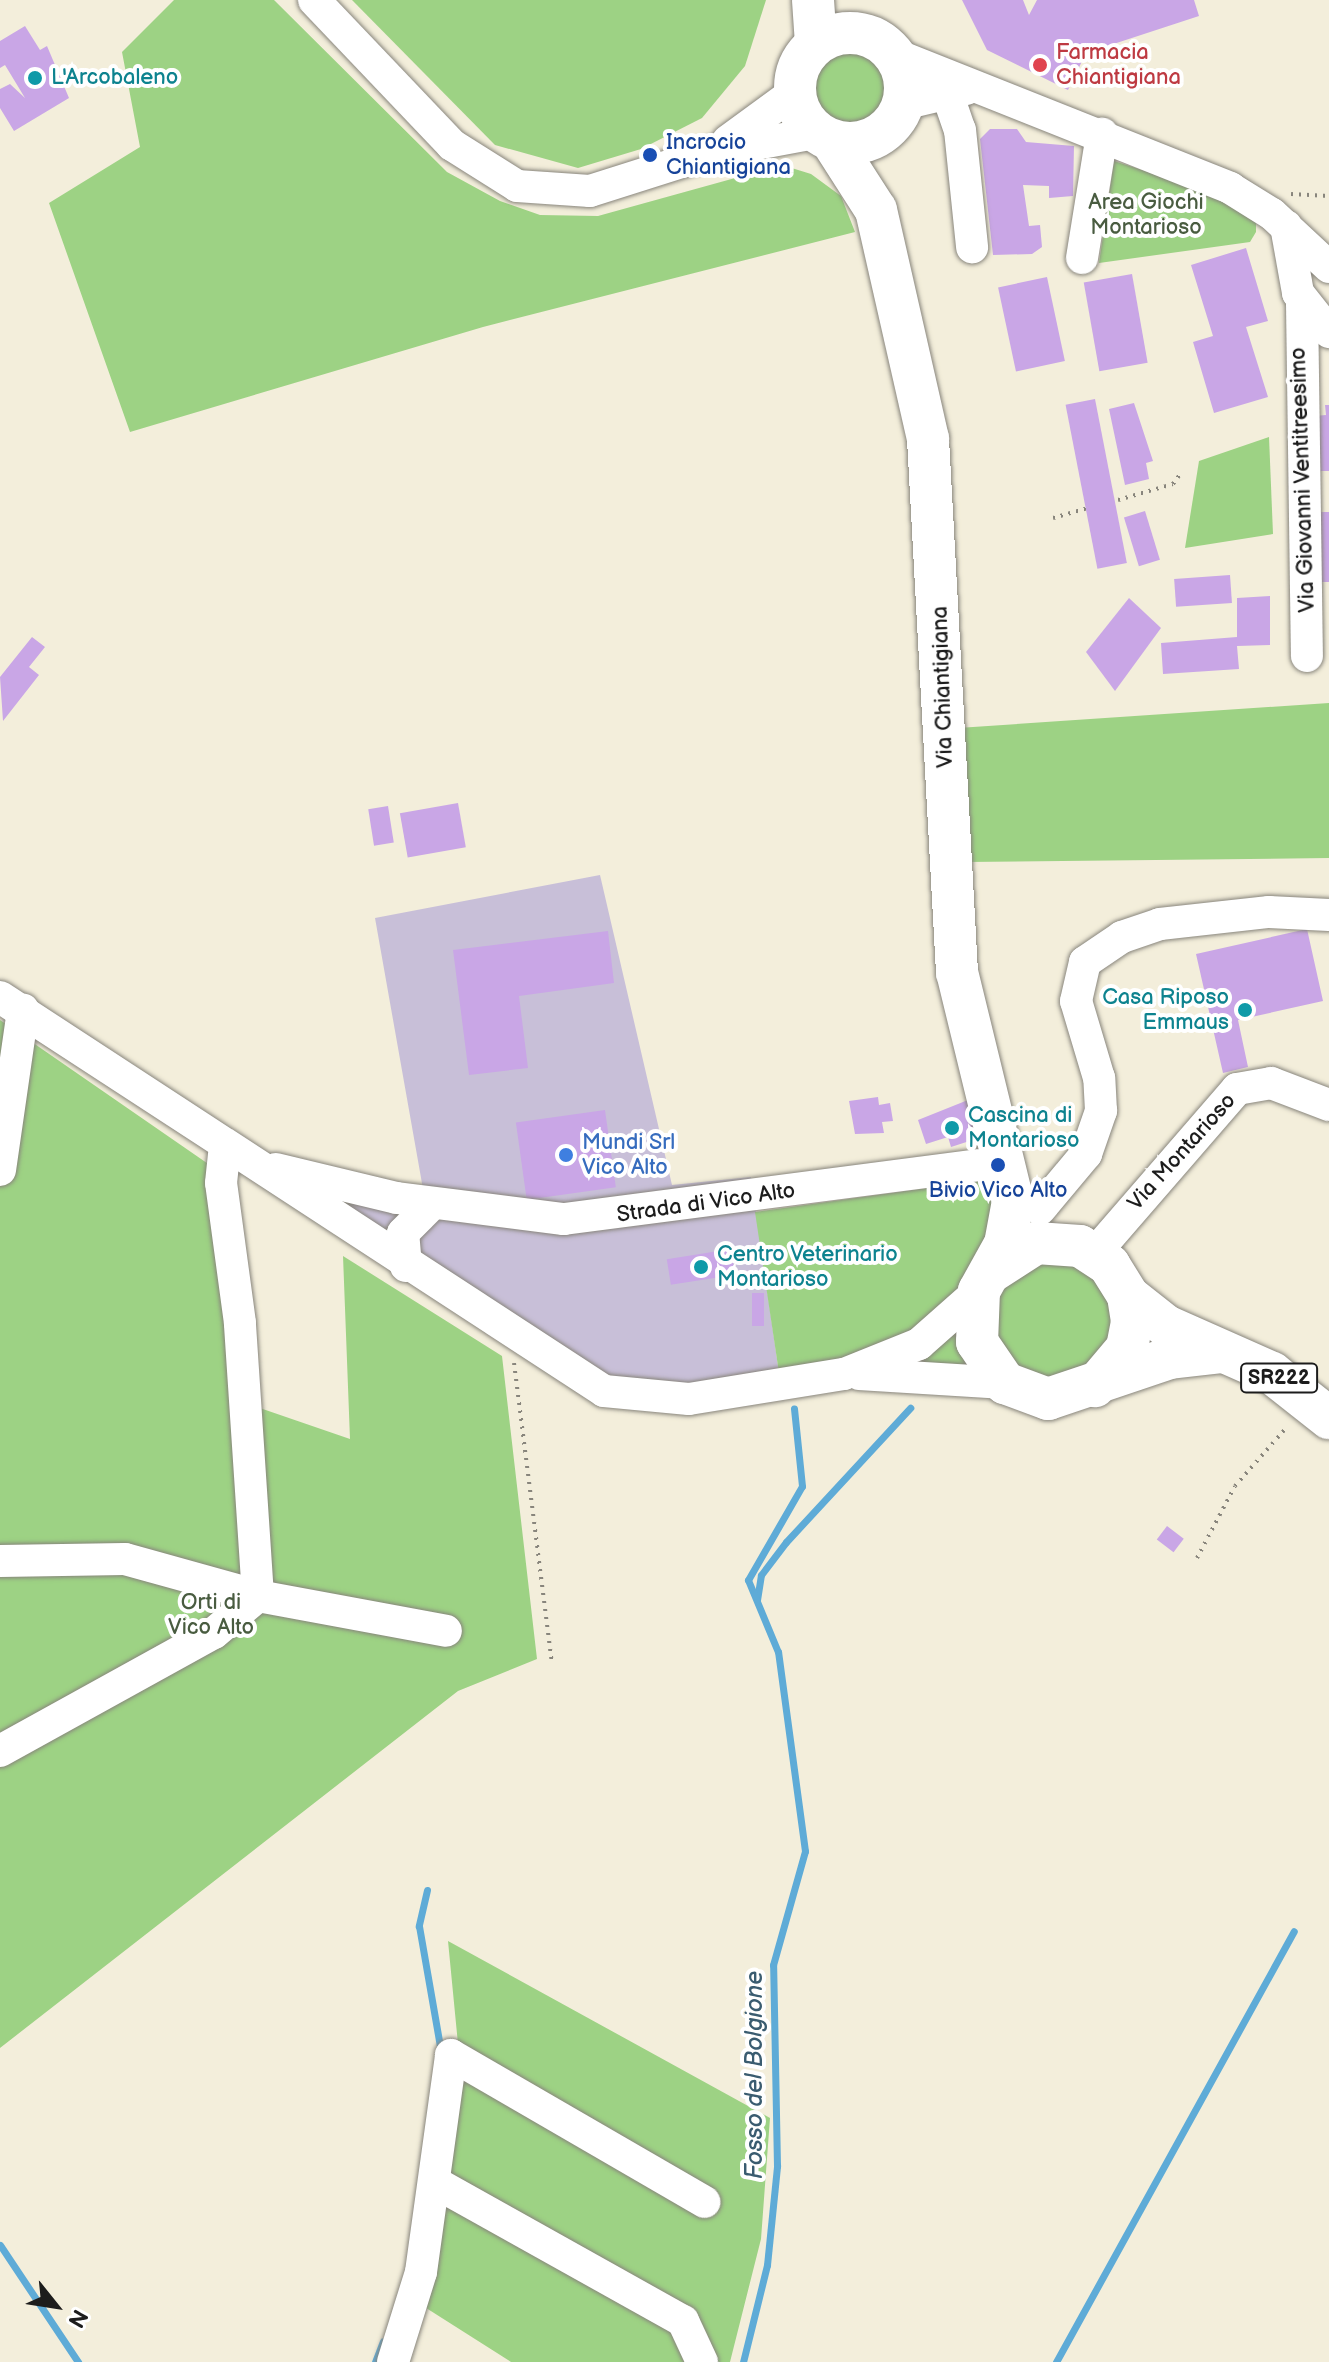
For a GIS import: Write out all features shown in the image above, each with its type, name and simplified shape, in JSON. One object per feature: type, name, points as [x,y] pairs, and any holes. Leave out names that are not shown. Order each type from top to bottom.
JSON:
[{"type":"main road","points":[[795,92],[796,74],[816,44],[813,0]]},
{"type":"main road","points":[[831,0],[858,33],[894,54]]},
{"type":"main road","points":[[816,44],[858,33]]},
{"type":"main road","name":"Via Chiantigiana","points":[[876,210],[896,116],[894,54]]},
{"type":"main road","name":"Via Chiantigiana","points":[[795,92],[876,210],[931,460],[961,1004],[993,1163],[1012,1216],[985,1282],[977,1342],[1005,1383],[1048,1399],[1093,1388],[1148,1364],[1221,1352]]},
{"type":"main road","points":[[824,136],[861,142],[896,116]]},
{"type":"main road","name":"Via Chiantigiana","points":[[993,1163],[1040,1209],[1092,1241],[1128,1296],[1166,1326],[1221,1352],[1261,1366],[1320,1410]]},
{"type":"main road","points":[[985,1282],[1023,1249],[1092,1241]]},
{"type":"main road","points":[[1093,1388],[1127,1348],[1128,1296]]},
{"type":"street","points":[[314,0],[445,139],[509,183],[590,191],[713,152],[824,136]]},
{"type":"street","points":[[894,54],[960,90],[1102,134],[1230,188],[1286,226],[1329,267]]},
{"type":"street","points":[[896,116],[960,90]]},
{"type":"street","points":[[960,90],[960,130],[972,247]]},
{"type":"street","points":[[713,152],[795,92]]},
{"type":"street","points":[[1082,258],[1102,134]]},
{"type":"street","name":"Via Giovanni Ventitreesimo","points":[[1286,226],[1302,304],[1307,656]]},
{"type":"street","name":"Via Giovanni Ventitreesimo","points":[[1302,304],[1329,332]]},
{"type":"street","points":[[1040,1209],[1086,1154],[1101,1111],[1099,1078],[1076,1001],[1085,962],[1160,924],[1329,915]]},
{"type":"street","points":[[0,1169],[12,1004]]},
{"type":"street","name":"Strada di Vico Alto","points":[[12,1004],[587,1384],[645,1399],[844,1374],[1005,1383]]},
{"type":"street","name":"Via Montarioso","points":[[1092,1241],[1237,1089],[1271,1083],[1329,1105]]},
{"type":"street","points":[[236,1153],[221,1183],[242,1338],[258,1596]]},
{"type":"street","name":"Strada di Vico Alto","points":[[236,1153],[397,1198],[503,1216],[587,1218],[993,1163]]},
{"type":"street","points":[[359,1235],[397,1198]]},
{"type":"street","points":[[406,1266],[403,1233],[433,1203]]},
{"type":"street","name":"Strada di Vico Alto","points":[[844,1374],[919,1344],[985,1282]]},
{"type":"street","points":[[0,1561],[125,1559],[258,1596],[446,1631]]},
{"type":"street","points":[[0,1751],[214,1633],[258,1596]]},
{"type":"street","points":[[393,2362],[421,2272],[436,2183],[451,2055],[705,2202]]},
{"type":"street","points":[[436,2183],[683,2321],[702,2362]]},
{"type":"path","points":[[1281,194],[1329,196]]},
{"type":"path","points":[[1118,500],[1173,484],[1181,473]]},
{"type":"path","points":[[1053,518],[1089,508]]},
{"type":"path","points":[[513,1337],[552,1662]]},
{"type":"path","points":[[1197,1558],[1235,1486],[1320,1410]]},
{"type":"shaded area","points":[[600,875],[672,1185],[751,1177],[779,1373],[679,1388],[615,1382],[330,1206],[304,1167],[423,1189],[375,918]]},
{"type":"green space","points":[[174,0],[274,0],[447,172],[500,201],[540,215],[598,216],[782,165],[811,174],[841,196],[855,232],[483,327],[130,432],[49,203],[140,147],[122,52]]},
{"type":"green space","points":[[352,0],[766,0],[745,66],[702,118],[641,149],[578,168],[495,145]]},
{"type":"green space","points":[[848,45],[864,48],[878,57],[887,71],[890,87],[887,103],[878,117],[864,126],[848,129],[832,126],[818,117],[809,103],[806,87],[809,71],[818,57],[832,48]]},
{"type":"green space","name":"Area Giochi Montarioso","points":[[1114,161],[1208,191],[1256,222],[1256,232],[1250,242],[1099,263]]},
{"type":"green space","points":[[1269,437],[1273,534],[1185,548],[1199,461]]},
{"type":"green space","points":[[1329,703],[1329,858],[965,862],[958,728]]},
{"type":"green space","name":"Orti di Vico Alto","points":[[0,1020],[230,1179],[254,1406],[350,1439],[343,1256],[502,1356],[537,1659],[458,1691],[0,2048]]},
{"type":"green space","points":[[999,1178],[998,1222],[945,1313],[907,1343],[779,1373],[755,1212]]},
{"type":"green space","points":[[1060,1255],[1108,1285],[1116,1336],[1068,1384],[1004,1365],[988,1309],[1005,1274]]},
{"type":"green space","points":[[953,1324],[977,1375],[891,1363]]},
{"type":"green space","points":[[448,1941],[770,2118],[761,2239],[730,2362],[511,2362],[423,2306],[458,2044]]},
{"type":"building","points":[[962,0],[1023,0],[1029,15],[1037,0],[1194,0],[1199,16],[1086,53],[1068,90],[987,50]]},
{"type":"building","name":"L'Arcobaleno","points":[[25,26],[40,50],[47,46],[69,98],[14,131],[0,108],[0,89],[10,84],[25,98],[5,65],[0,68],[0,41]]},
{"type":"building","points":[[990,129],[1017,129],[1026,142],[1074,146],[1073,196],[1049,198],[1049,186],[1023,185],[1029,226],[1040,225],[1042,247],[1032,254],[993,255],[980,139]]},
{"type":"building","points":[[1246,248],[1268,321],[1246,327],[1268,397],[1214,413],[1193,342],[1213,336],[1191,265]]},
{"type":"building","points":[[1132,274],[1148,363],[1099,371],[1084,283]]},
{"type":"building","points":[[1047,277],[1065,361],[1016,372],[998,287]]},
{"type":"building","points":[[1095,399],[1127,563],[1097,569],[1066,405]]},
{"type":"building","points":[[1134,403],[1153,461],[1146,463],[1149,479],[1125,485],[1109,409]]},
{"type":"building","points":[[1325,405],[1329,405],[1329,471],[1317,471],[1314,416],[1326,415]]},
{"type":"building","points":[[1145,511],[1160,560],[1139,566],[1124,517]]},
{"type":"building","points":[[1317,512],[1329,512],[1329,582],[1320,582]]},
{"type":"building","points":[[1230,575],[1232,603],[1176,607],[1174,579]]},
{"type":"building","points":[[1270,596],[1270,645],[1237,646],[1239,669],[1163,674],[1161,643],[1237,637],[1237,598]]},
{"type":"building","points":[[1129,598],[1161,628],[1115,691],[1086,652]]},
{"type":"building","points":[[32,637],[45,647],[29,667],[39,675],[3,721],[0,677]]},
{"type":"building","points":[[458,803],[466,847],[408,858],[400,813]]},
{"type":"building","points":[[388,806],[394,843],[374,846],[368,809]]},
{"type":"building","name":"Casa Riposo Emmaus","points":[[1307,929],[1323,1001],[1238,1020],[1248,1067],[1223,1073],[1196,954]]},
{"type":"building","points":[[608,931],[614,983],[519,996],[528,1068],[469,1075],[453,950]]},
{"type":"building","points":[[878,1097],[879,1105],[890,1103],[893,1121],[882,1122],[884,1133],[855,1134],[849,1101]]},
{"type":"building","name":"Cascina di Montarioso","points":[[973,1098],[985,1136],[951,1147],[948,1137],[926,1144],[918,1120]]},
{"type":"building","name":"Mundi Srl Vico Alto","points":[[605,1110],[616,1187],[527,1200],[516,1123]]},
{"type":"building","name":"Centro Veterinario Montarioso","points":[[731,1249],[735,1275],[671,1285],[667,1259]]},
{"type":"building","points":[[752,1293],[764,1293],[764,1326],[752,1326]]},
{"type":"building","points":[[1167,1526],[1184,1539],[1174,1552],[1157,1540]]},
{"type":"waterway","name":"Fosso del Bolgione","points":[[743,2362],[767,2265],[777,2166],[773,1965],[805,1851],[778,1652],[748,1580],[802,1486],[794,1408]]},
{"type":"waterway","points":[[757,1600],[761,1575],[786,1542],[910,1408]]},
{"type":"waterway","points":[[427,1890],[419,1926],[441,2052]]},
{"type":"waterway","points":[[1056,2362],[1294,1931]]},
{"type":"waterway","points":[[0,2245],[78,2362]]},
{"type":"waterway","points":[[375,2362],[383,2341]]},
{"type":"place","name":"Farmacia Chiantigiana","points":[[1040,65]]},
{"type":"place","name":"L'Arcobaleno","points":[[35,78]]},
{"type":"place","name":"Incrocio Chiantigiana","points":[[650,155]]},
{"type":"place","name":"Casa Riposo Emmaus","points":[[1245,1010]]},
{"type":"place","name":"Cascina di Montarioso","points":[[952,1128]]},
{"type":"place","name":"Mundi Srl Vico Alto","points":[[566,1155]]},
{"type":"place","name":"Bivio Vico Alto","points":[[998,1165]]},
{"type":"place","name":"Centro Veterinario Montarioso","points":[[701,1267]]}]
